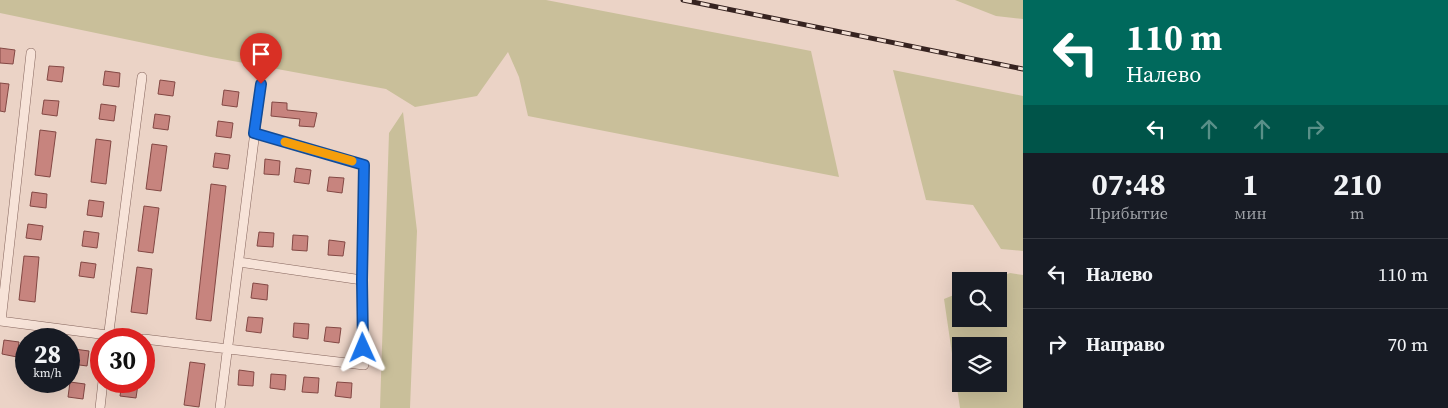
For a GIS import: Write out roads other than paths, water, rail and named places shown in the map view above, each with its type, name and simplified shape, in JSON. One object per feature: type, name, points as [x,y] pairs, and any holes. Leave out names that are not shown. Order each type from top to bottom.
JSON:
[{"type":"street","points":[[31,53],[0,321],[90,334]]},
{"type":"street","points":[[109,328],[142,77]]},
{"type":"street","points":[[220,408],[261,84]]},
{"type":"street","points":[[155,340],[364,365],[362,280],[364,165],[254,133]]},
{"type":"street","points":[[239,262],[362,280]]},
{"type":"street","points":[[100,408],[102,393]]},
{"type":"railway","points":[[683,0],[1023,69]]}]
